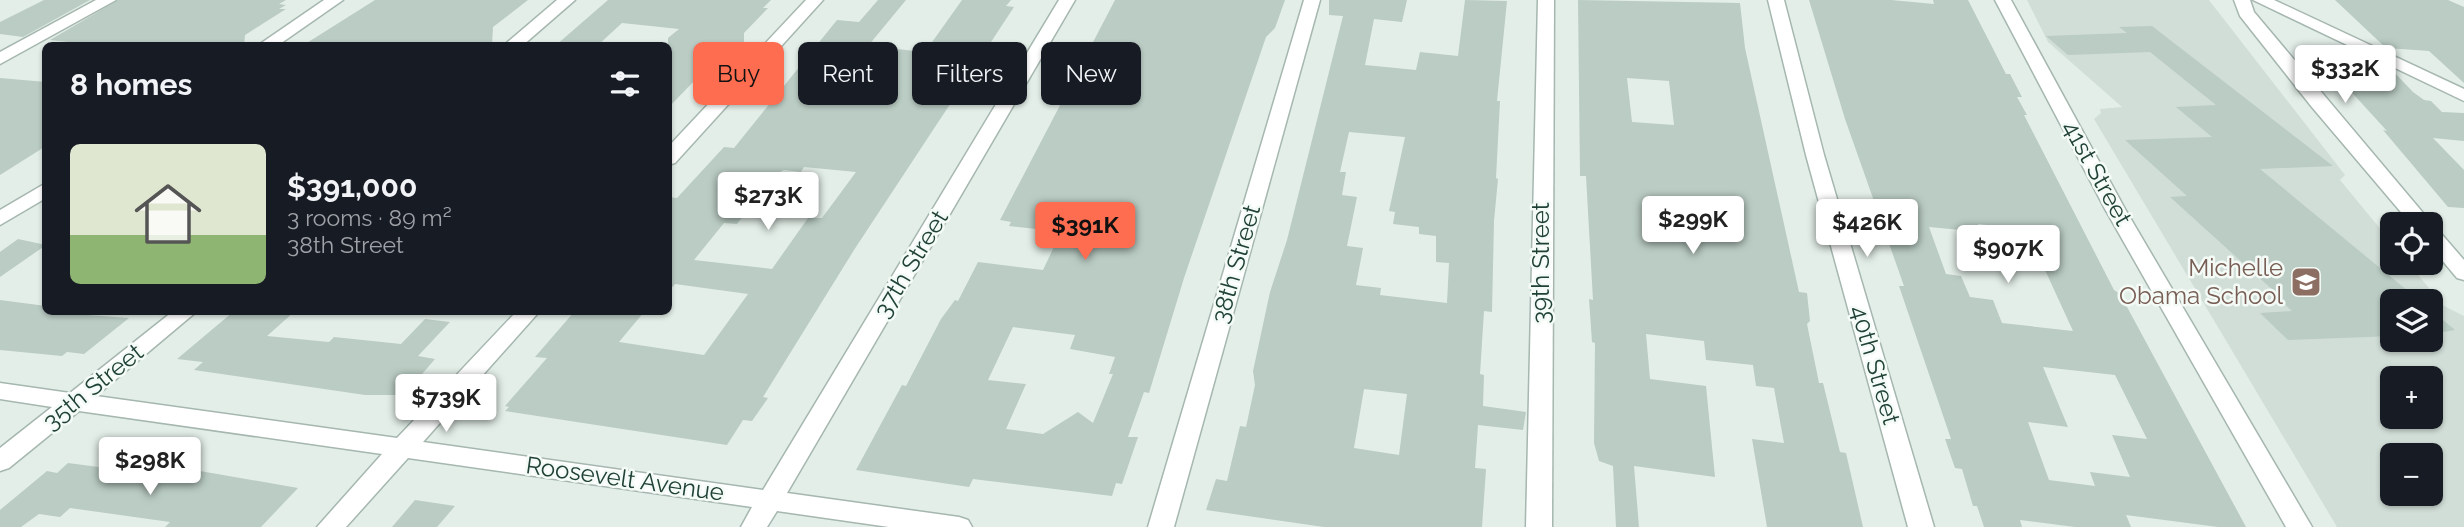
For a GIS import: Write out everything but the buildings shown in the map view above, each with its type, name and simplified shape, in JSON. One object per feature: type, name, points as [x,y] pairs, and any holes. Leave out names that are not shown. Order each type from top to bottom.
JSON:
[{"type":"street","points":[[0,59],[108,0]]},
{"type":"street","points":[[271,42],[335,0]]},
{"type":"street","points":[[516,42],[567,0]]},
{"type":"street","points":[[672,155],[815,0]]},
{"type":"street","name":"37th Street","points":[[754,527],[1067,0]]},
{"type":"street","name":"38th Street","points":[[1160,527],[1312,0]]},
{"type":"street","name":"39th Street","points":[[1539,527],[1546,0]]},
{"type":"street","name":"40th Street","points":[[1776,0],[1819,168],[1921,527]]},
{"type":"street","name":"41st Street","points":[[2003,0],[2115,209],[2299,527]]},
{"type":"street","points":[[2242,0],[2246,13],[2316,102],[2412,212]]},
{"type":"street","points":[[2261,0],[2464,96]]},
{"type":"street","points":[[0,219],[42,192]]},
{"type":"street","points":[[2443,248],[2464,273]]},
{"type":"street","name":"35th Street","points":[[0,462],[181,315]]},
{"type":"street","points":[[330,527],[525,315]]},
{"type":"street","name":"Roosevelt Avenue","points":[[0,391],[959,527]]},
{"type":"shaded area","name":"Michelle Obama School","points":[[2027,0],[2209,0],[2345,175],[2340,180],[2380,228],[2380,275],[2418,275],[2430,289],[2380,289],[2380,352],[2443,352],[2443,305],[2464,316],[2464,527],[2337,527],[2094,119],[2101,113],[2100,109],[2122,107],[2048,42]]},
{"type":"place","name":"Michelle Obama School","points":[[2306,282]]}]
